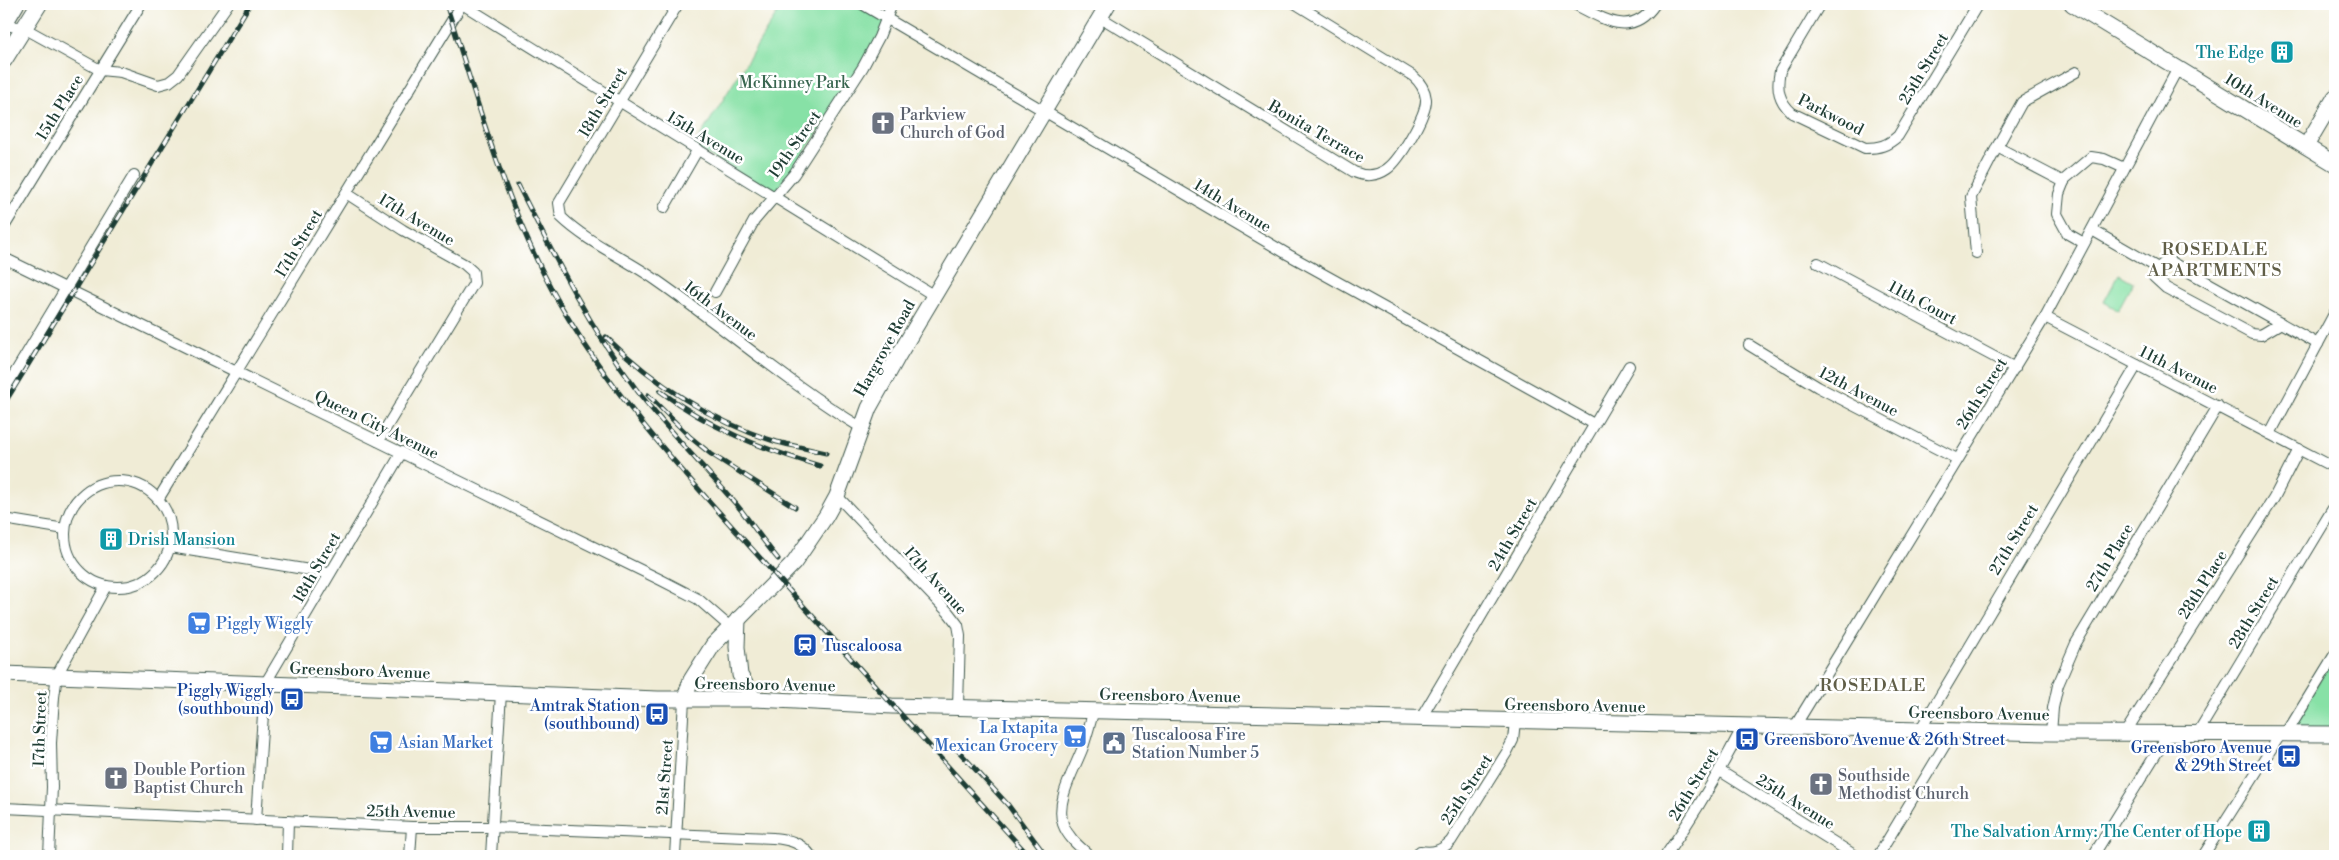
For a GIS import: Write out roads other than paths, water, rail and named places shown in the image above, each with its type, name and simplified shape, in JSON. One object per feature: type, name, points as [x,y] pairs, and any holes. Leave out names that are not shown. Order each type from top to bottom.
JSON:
[{"type":"main road","points":[[4,25],[16,4]]},
{"type":"main road","points":[[4,60],[39,4]]},
{"type":"main road","name":"Hargrove Road","points":[[684,700],[699,666],[734,623],[794,563],[837,496],[862,428],[878,392],[1108,4]]},
{"type":"main road","name":"10th Avenue","points":[[2072,4],[2335,164]]},
{"type":"main road","points":[[2306,146],[2335,97]]},
{"type":"main road","points":[[734,623],[740,675],[754,699]]},
{"type":"main road","name":"Greensboro Avenue","points":[[4,674],[684,700],[754,699],[892,706],[958,706],[2051,733],[2335,734]]},
{"type":"street","name":"15th Place","points":[[4,227],[140,4]]},
{"type":"street","points":[[4,25],[24,28],[100,70],[121,72],[158,85],[169,82],[186,66],[228,4]]},
{"type":"street","name":"15th Avenue","points":[[462,4],[934,295]]},
{"type":"street","name":"17th Street","points":[[158,498],[462,4]]},
{"type":"street","name":"18th Street","points":[[561,217],[559,203],[678,4]]},
{"type":"street","name":"14th Avenue","points":[[862,4],[1288,256],[1594,424]]},
{"type":"street","name":"19th Street","points":[[715,292],[754,221],[776,197],[799,165],[863,67],[887,19],[892,4]]},
{"type":"street","name":"Bonita Terrace","points":[[1100,18],[1354,172],[1371,175],[1382,172],[1396,160],[1422,118],[1426,105],[1423,88],[1413,76],[1296,4]]},
{"type":"street","points":[[1574,4],[1602,18],[1626,24],[1642,18],[1655,4]]},
{"type":"street","name":"Parkwood","points":[[1820,4],[1780,70],[1779,94],[1784,105],[1792,113],[1865,148],[1878,148],[1889,144]]},
{"type":"street","name":"25th Street","points":[[1889,144],[1898,136],[1910,118],[1978,4]]},
{"type":"street","name":"26th Street","points":[[1795,726],[2045,317],[2178,68]]},
{"type":"street","points":[[1976,253],[1971,197],[1997,146],[2022,102],[2076,72]]},
{"type":"street","points":[[1997,146],[2064,182]]},
{"type":"street","points":[[664,208],[698,149]]},
{"type":"street","points":[[2084,243],[2068,234],[2057,214],[2059,194],[2064,182],[2077,167],[2091,157],[2104,159],[2124,168]]},
{"type":"street","points":[[4,390],[134,175]]},
{"type":"street","name":"17th Avenue","points":[[346,193],[403,230],[464,264],[473,272],[474,283],[378,441]]},
{"type":"street","name":"16th Avenue","points":[[561,217],[579,232],[657,280],[786,378],[862,428]]},
{"type":"street","points":[[2092,230],[2158,268]]},
{"type":"street","name":"Queen City Avenue","points":[[4,258],[698,599],[734,623]]},
{"type":"street","points":[[2281,323],[2261,335],[2252,334],[2166,288],[2154,277],[2158,268],[2166,262],[2170,262],[2281,323],[2318,344]]},
{"type":"street","name":"11th Court","points":[[1818,263],[2015,368]]},
{"type":"street","points":[[2270,434],[2335,312]]},
{"type":"street","name":"11th Avenue","points":[[2045,317],[2335,468]]},
{"type":"street","name":"12th Avenue","points":[[1749,345],[1818,387],[1958,459]]},
{"type":"street","name":"24th Street","points":[[1421,718],[1629,366]]},
{"type":"street","name":"27th Street","points":[[1920,730],[2137,366]]},
{"type":"street","name":"27th Place","points":[[2051,733],[2053,708],[2058,685],[2076,643],[2218,406]]},
{"type":"street","name":"28th Place","points":[[2125,733],[2274,498],[2299,448]]},
{"type":"street","name":"18th Street","points":[[256,820],[265,684],[328,573],[402,452]]},
{"type":"street","points":[[119,480],[142,485],[158,498],[170,518],[172,529],[170,547],[164,562],[148,578],[128,586],[106,586],[87,578],[78,570],[68,550],[65,529],[73,506],[80,497],[98,484],[119,480]]},
{"type":"street","name":"17th Avenue","points":[[837,496],[948,612],[958,625],[960,646],[958,706]]},
{"type":"street","name":"28th Street","points":[[2197,734],[2335,505]]},
{"type":"street","points":[[4,519],[65,529]]},
{"type":"street","points":[[170,547],[328,573]]},
{"type":"street","name":"17th Street","points":[[49,856],[51,743],[57,676],[106,586]]},
{"type":"street","points":[[2203,856],[2335,654]]},
{"type":"street","points":[[491,856],[501,693]]},
{"type":"street","name":"21st Street","points":[[675,856],[684,700]]},
{"type":"street","points":[[1090,856],[1068,834],[1063,823],[1062,812],[1066,790],[1083,747],[1094,710]]},
{"type":"street","name":"25th Street","points":[[1420,851],[1432,853],[1443,849],[1451,841],[1507,752],[1513,740],[1516,721]]},
{"type":"street","name":"26th Street","points":[[1666,855],[1720,771],[1743,726]]},
{"type":"street","points":[[1878,856],[1954,730]]},
{"type":"street","points":[[2094,856],[2169,733]]},
{"type":"street","name":"25th Avenue","points":[[1720,771],[1856,856]]},
{"type":"street","name":"25th Avenue","points":[[4,808],[412,827],[493,827],[785,839],[806,848],[811,856]]},
{"type":"street","points":[[287,856],[288,822]]},
{"type":"street","points":[[410,856],[412,827]]},
{"type":"railway","points":[[4,404],[250,4]]},
{"type":"railway","points":[[446,4],[494,154],[522,228],[557,299],[605,374],[689,479],[1029,856]]},
{"type":"railway","points":[[518,185],[573,290],[619,365],[648,405],[741,510],[778,559]]},
{"type":"railway","points":[[606,337],[624,354],[664,385],[708,413],[753,434],[777,442],[826,453]]},
{"type":"railway","points":[[660,391],[717,427],[777,452],[820,466]]},
{"type":"railway","points":[[648,395],[690,437],[711,454],[795,507]]},
{"type":"railway","points":[[954,746],[1008,805],[1046,856]]},
{"type":"place","name":"The Edge","points":[[2282,52]]},
{"type":"place","name":"Parkview Church of God","points":[[883,123]]},
{"type":"place","name":"Drish Mansion","points":[[111,539]]},
{"type":"place","name":"Piggly Wiggly","points":[[199,623]]},
{"type":"place","name":"Tuscaloosa","points":[[805,645]]},
{"type":"place","name":"Piggly Wiggly (southbound)","points":[[292,699]]},
{"type":"place","name":"Amtrak Station (southbound)","points":[[657,714]]},
{"type":"place","name":"La Ixtapita Mexican Grocery","points":[[1075,736]]},
{"type":"place","name":"Greensboro Avenue & 26th Street","points":[[1747,739]]},
{"type":"place","name":"Asian Market","points":[[381,742]]},
{"type":"place","name":"Tuscaloosa Fire Station Number 5","points":[[1114,743]]},
{"type":"place","name":"Greensboro Avenue & 29th Street","points":[[2289,756]]},
{"type":"place","name":"Double Portion Baptist Church","points":[[116,778]]},
{"type":"place","name":"Southside Methodist Church","points":[[1821,784]]},
{"type":"place","name":"The Salvation Army: The Center of Hope","points":[[2259,831]]},
{"type":"district","name":"ROSEDALE APARTMENTS","points":[[2215,259]]},
{"type":"district","name":"ROSEDALE","points":[[1873,685]]},
{"type":"park label","name":"McKinney Park","points":[[794,82]]}]
